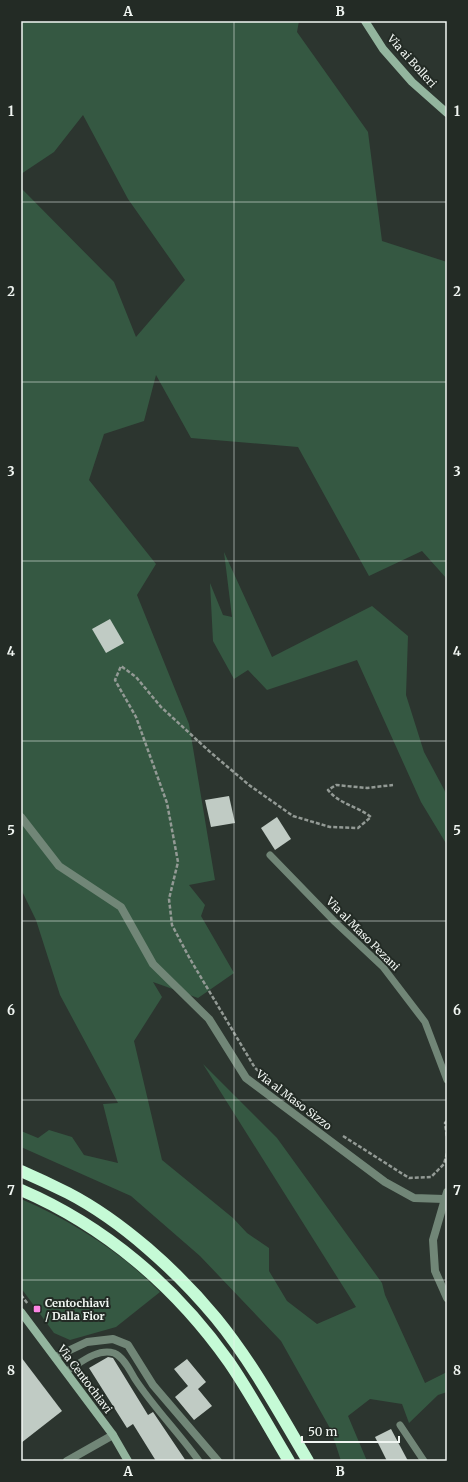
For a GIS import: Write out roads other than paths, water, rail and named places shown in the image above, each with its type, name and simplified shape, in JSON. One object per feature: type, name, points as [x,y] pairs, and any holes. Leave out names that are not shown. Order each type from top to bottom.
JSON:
[{"type":"highway","points":[[21,1171],[69,1194],[112,1221],[151,1251],[188,1286],[216,1318],[243,1355],[308,1461]]},
{"type":"highway","points":[[21,1190],[58,1206],[100,1232],[139,1262],[172,1294],[204,1328],[229,1363],[289,1461]]},
{"type":"street","name":"Via ai Bolleri","points":[[365,21],[383,49],[412,82],[447,113]]},
{"type":"street","name":"Via al Maso Sizzo","points":[[21,817],[59,866],[121,907],[153,964],[209,1019],[246,1078],[385,1182],[414,1198],[446,1195]]},
{"type":"street","points":[[446,1195],[433,1240],[435,1271],[447,1298]]},
{"type":"street","name":"Via Centochiavi","points":[[21,1312],[67,1371],[113,1435],[128,1461]]},
{"type":"street","points":[[55,1357],[86,1342],[112,1339],[128,1345],[153,1385],[218,1461]]},
{"type":"street","points":[[67,1461],[113,1435]]},
{"type":"lane","name":"Via al Maso Pezani","points":[[270,854],[335,922],[383,967],[425,1022],[447,1080]]},
{"type":"lane","points":[[67,1371],[90,1357],[102,1353],[115,1353],[126,1364],[141,1387],[199,1461]]},
{"type":"lane","points":[[400,1425],[424,1461]]},
{"type":"place","name":"Centochiavi / Dalla Fior","points":[[37,1309]]}]
